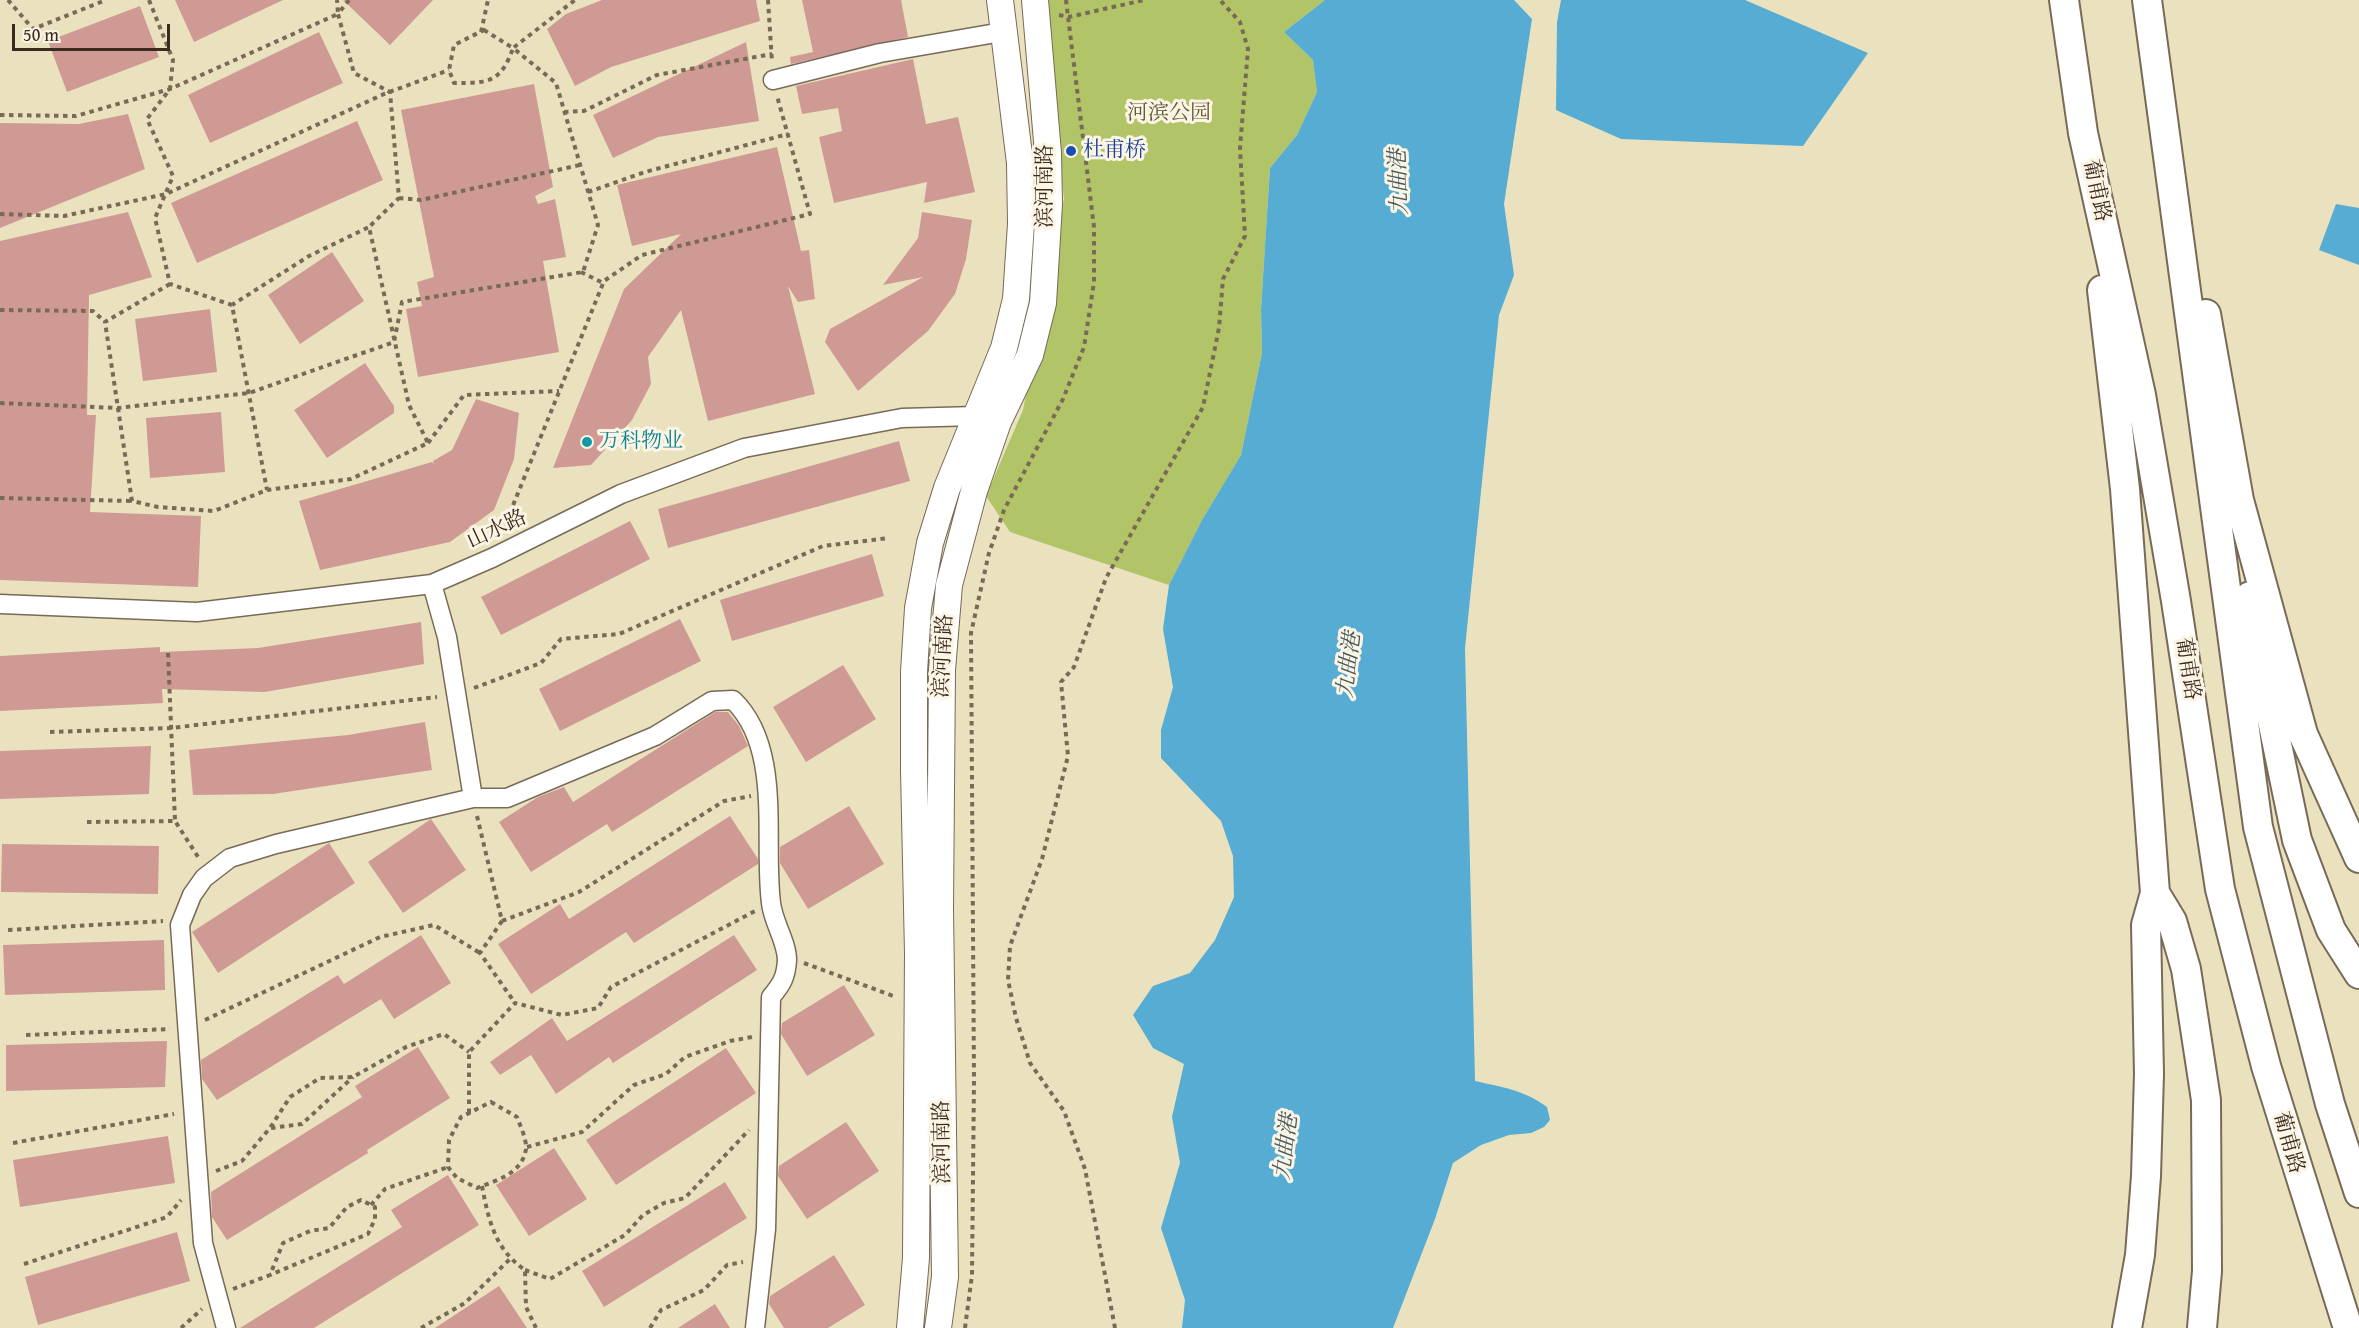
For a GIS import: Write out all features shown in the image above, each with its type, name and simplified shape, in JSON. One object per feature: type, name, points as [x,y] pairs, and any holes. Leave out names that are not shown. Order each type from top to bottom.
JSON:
[{"type":"main road","name":"葡甫路","points":[[2064,0],[2083,133],[2141,395],[2176,601],[2220,890],[2266,1066],[2348,1328]]},
{"type":"main road","points":[[2148,0],[2174,127],[2239,500],[2258,653],[2297,840],[2331,930],[2359,974]]},
{"type":"main road","points":[[2148,0],[2258,827],[2330,1104],[2359,1193]]},
{"type":"main road","points":[[2083,133],[2125,489],[2155,893],[2146,925],[2149,1074],[2146,1176],[2140,1255],[2127,1328]]},
{"type":"main road","points":[[2239,500],[2303,734],[2359,858]]},
{"type":"main road","points":[[2155,893],[2172,921],[2186,969],[2206,1100],[2207,1271],[2202,1328]]},
{"type":"street","points":[[910,1328],[916,1258],[918,1005],[914,672],[918,608],[930,543],[947,488],[987,419],[1016,299],[1021,224],[1020,163],[1002,32],[1000,0]]},
{"type":"street","name":"滨河南路","points":[[938,1328],[945,1277],[940,919],[942,670],[949,585],[974,491],[987,419],[1030,355],[1043,303],[1049,204],[1036,6]]},
{"type":"street","points":[[773,80],[880,53],[1002,32]]},
{"type":"street","name":"山水路","points":[[0,604],[197,612],[432,584],[492,558],[621,494],[744,448],[902,418],[987,419]]},
{"type":"street","points":[[432,584],[446,628],[473,798]]},
{"type":"street","points":[[226,1328],[202,1243],[180,925],[192,895],[209,873],[230,858],[254,850],[473,798],[507,798],[655,736],[712,700],[734,700],[744,710],[757,737],[765,765],[771,903],[787,957],[784,982],[771,997],[766,1229],[755,1328]]},
{"type":"path","points":[[8,0],[33,29],[106,0]]},
{"type":"path","points":[[149,0],[173,60],[170,89],[147,118],[173,176],[155,218],[170,284]]},
{"type":"path","points":[[337,0],[338,14],[354,73],[390,92]]},
{"type":"path","points":[[0,115],[76,116],[170,89],[338,14],[349,0]]},
{"type":"path","points":[[481,32],[488,0]]},
{"type":"path","points":[[393,342],[402,302],[583,272],[598,225],[556,82],[513,48],[484,30],[454,45],[449,70],[454,83],[486,83],[506,68],[513,48],[575,0]]},
{"type":"path","points":[[492,558],[603,283],[642,255],[810,214],[773,80],[768,0]]},
{"type":"path","points":[[965,1328],[972,1275],[974,1115],[971,633],[988,553],[1004,510],[1063,399],[1084,346],[1094,282],[1094,227],[1066,0]]},
{"type":"path","points":[[1036,6],[1069,17],[1144,0]]},
{"type":"path","points":[[1115,1328],[1085,1168],[1064,1111],[1030,1063],[1016,1018],[1008,980],[1010,946],[1042,859],[1068,756],[1061,682],[1074,667],[1106,578],[1203,407],[1219,328],[1223,279],[1245,236],[1240,148],[1248,49],[1240,22],[1221,0]]},
{"type":"path","points":[[564,112],[584,111],[657,75],[771,54]]},
{"type":"path","points":[[0,214],[64,216],[166,194],[390,92],[449,70]]},
{"type":"path","points":[[390,92],[399,198]]},
{"type":"path","points":[[588,192],[645,172],[788,134]]},
{"type":"path","points":[[232,305],[309,256],[369,226],[399,198],[421,200],[580,165]]},
{"type":"path","points":[[369,226],[393,342],[409,405],[428,443]]},
{"type":"path","points":[[580,272],[603,283]]},
{"type":"path","points":[[105,322],[170,284],[232,305]]},
{"type":"path","points":[[232,305],[267,490]]},
{"type":"path","points":[[0,310],[93,311],[105,322],[132,501]]},
{"type":"path","points":[[0,403],[118,408],[249,393],[393,342]]},
{"type":"path","points":[[0,498],[132,501],[158,507],[214,512],[267,490],[351,479],[428,443],[464,395],[559,391]]},
{"type":"path","points":[[50,732],[171,728],[457,695],[541,663],[561,639],[619,634],[823,546],[889,537]]},
{"type":"path","points":[[168,654],[175,821],[209,873]]},
{"type":"path","points":[[480,953],[502,921],[579,892],[724,801],[766,793]]},
{"type":"path","points":[[473,798],[502,921]]},
{"type":"path","points":[[87,822],[175,821]]},
{"type":"path","points":[[26,1035],[187,1029],[380,937],[434,925],[480,953],[515,1003],[562,1015],[598,1008],[611,987],[771,903]]},
{"type":"path","points":[[8,930],[182,920]]},
{"type":"path","points":[[787,957],[918,1005]]},
{"type":"path","points":[[469,1113],[469,1052],[515,1003]]},
{"type":"path","points":[[270,1128],[302,1124],[353,1077],[406,1047],[444,1034],[469,1052]]},
{"type":"path","points":[[527,1148],[582,1132],[634,1084],[666,1074],[685,1057],[730,1041],[770,1034]]},
{"type":"path","points":[[212,1172],[242,1161],[270,1128],[290,1097],[320,1078],[353,1077]]},
{"type":"path","points":[[490,1102],[517,1117],[527,1148],[519,1168],[477,1188],[457,1178],[448,1167],[449,1140],[461,1117],[490,1102]]},
{"type":"path","points":[[482,1186],[488,1217],[510,1259],[525,1270],[550,1279],[625,1235],[643,1215],[663,1203],[685,1198],[769,1109]]},
{"type":"path","points":[[13,1143],[193,1110]]},
{"type":"path","points":[[371,1205],[385,1189],[448,1167]]},
{"type":"path","points":[[24,1264],[167,1217],[188,1192]]},
{"type":"path","points":[[181,1328],[217,1296],[270,1275],[368,1234],[375,1220],[375,1207],[361,1200],[347,1207],[329,1228],[310,1231],[283,1243],[270,1275]]},
{"type":"path","points":[[421,1328],[465,1303],[510,1259]]},
{"type":"path","points":[[650,1328],[661,1310],[704,1290],[727,1264],[763,1260]]},
{"type":"path","points":[[525,1270],[526,1308],[536,1328]]},
{"type":"green space","name":"河滨公园","points":[[1041,0],[1325,0],[1284,32],[1313,60],[1317,92],[1297,135],[1270,168],[1261,309],[1262,353],[1241,455],[1202,520],[1169,585],[1010,532],[986,496],[1023,410],[1064,199]]},
{"type":"water","name":"九曲港","points":[[1325,0],[1514,0],[1532,19],[1504,204],[1514,275],[1499,315],[1465,648],[1475,1081],[1512,1090],[1538,1101],[1547,1107],[1550,1120],[1544,1127],[1531,1133],[1509,1135],[1481,1145],[1453,1163],[1435,1219],[1393,1328],[1182,1328],[1185,1300],[1161,1228],[1180,1163],[1172,1117],[1184,1064],[1153,1048],[1133,1015],[1153,986],[1190,973],[1215,940],[1234,897],[1233,856],[1221,821],[1161,758],[1161,730],[1173,687],[1163,629],[1169,585],[1202,520],[1241,455],[1262,353],[1261,309],[1270,168],[1297,135],[1317,92],[1313,60],[1284,32]]},
{"type":"water","points":[[1561,0],[1745,0],[1868,53],[1803,146],[1621,139],[1556,110],[1557,22]]},
{"type":"water","points":[[2336,204],[2359,208],[2359,265],[2319,250]]},
{"type":"building","points":[[175,0],[283,0],[194,42]]},
{"type":"building","points":[[343,0],[433,0],[390,45]]},
{"type":"building","points":[[602,0],[756,0],[760,21],[611,67],[575,86],[547,29],[566,14]]},
{"type":"building","points":[[802,0],[901,0],[908,37],[791,64],[790,57],[813,52]]},
{"type":"building","points":[[140,6],[159,57],[67,92],[48,41]]},
{"type":"building","points":[[319,32],[343,83],[210,143],[188,95]]},
{"type":"building","points":[[746,42],[759,121],[658,137],[613,158],[593,115]]},
{"type":"building","points":[[913,59],[926,124],[958,117],[975,192],[924,203],[927,182],[834,203],[819,137],[842,131],[838,108],[802,114],[796,86]]},
{"type":"building","points":[[534,84],[553,187],[535,196],[538,204],[555,199],[566,257],[543,261],[559,352],[418,377],[406,309],[422,306],[417,282],[434,277],[401,110]]},
{"type":"building","points":[[128,114],[145,169],[0,228],[0,123],[79,124]]},
{"type":"building","points":[[357,121],[383,180],[197,263],[171,203]]},
{"type":"building","points":[[777,147],[801,251],[809,250],[815,299],[798,302],[788,286],[815,394],[708,421],[681,310],[648,357],[651,384],[632,420],[591,465],[553,468],[624,289],[681,234],[632,246],[617,185]]},
{"type":"building","points":[[128,212],[152,277],[89,295],[87,415],[96,415],[90,512],[201,516],[198,587],[0,580],[0,241]]},
{"type":"building","points":[[922,212],[972,220],[966,259],[955,294],[928,331],[858,391],[825,342],[830,329],[923,277],[883,285],[918,238]]},
{"type":"building","points":[[332,252],[364,301],[300,344],[268,295]]},
{"type":"building","points":[[210,309],[217,372],[143,381],[135,319]]},
{"type":"building","points":[[365,363],[394,406],[394,413],[327,458],[294,410]]},
{"type":"building","points":[[476,399],[519,413],[514,459],[494,510],[450,542],[320,570],[299,501],[432,462],[434,464],[433,461],[452,450]]},
{"type":"building","points":[[221,412],[225,472],[150,478],[146,418]]},
{"type":"building","points":[[899,441],[910,481],[668,548],[658,509]]},
{"type":"building","points":[[630,521],[650,559],[501,635],[481,597]]},
{"type":"building","points":[[872,554],[884,596],[732,641],[720,600]]},
{"type":"building","points":[[680,619],[701,661],[560,731],[539,689]]},
{"type":"building","points":[[421,622],[424,664],[265,692],[162,689],[163,703],[0,711],[0,656],[160,647],[160,652],[258,648]]},
{"type":"building","points":[[843,665],[876,719],[806,762],[773,707]]},
{"type":"building","points":[[715,712],[728,712],[739,726],[748,746],[612,832],[607,824],[531,872],[499,822],[538,797],[564,787],[573,802]]},
{"type":"building","points":[[425,722],[432,770],[273,794],[193,795],[189,750],[348,735]]},
{"type":"building","points":[[151,746],[149,794],[0,799],[0,751]]},
{"type":"building","points":[[849,806],[884,864],[808,909],[780,863],[780,847]]},
{"type":"building","points":[[730,816],[758,859],[758,864],[634,943],[626,932],[531,994],[498,944],[560,904],[569,919]]},
{"type":"building","points":[[431,819],[466,870],[403,913],[368,862]]},
{"type":"building","points":[[329,843],[355,883],[218,973],[192,932]]},
{"type":"building","points":[[2,844],[159,846],[158,894],[1,892]]},
{"type":"building","points":[[421,935],[451,983],[394,1019],[381,999],[217,1100],[202,1079],[201,1060],[338,975],[344,984]]},
{"type":"building","points":[[734,935],[757,970],[613,1063],[609,1057],[556,1094],[531,1055],[500,1075],[490,1062],[552,1018],[567,1041]]},
{"type":"building","points":[[164,940],[165,990],[5,995],[3,945]]},
{"type":"building","points":[[844,985],[875,1035],[807,1076],[781,1034],[782,1023]]},
{"type":"building","points":[[167,1041],[165,1087],[6,1091],[6,1045]]},
{"type":"building","points":[[418,1047],[450,1098],[367,1150],[368,1153],[227,1240],[212,1217],[211,1192],[362,1097],[355,1086]]},
{"type":"building","points":[[726,1048],[756,1093],[616,1185],[586,1140]]},
{"type":"building","points":[[846,1122],[879,1171],[807,1219],[778,1176],[779,1166]]},
{"type":"building","points":[[168,1136],[175,1183],[20,1207],[13,1160]]},
{"type":"building","points":[[554,1148],[587,1199],[529,1236],[496,1185]]},
{"type":"building","points":[[448,1175],[479,1225],[314,1328],[240,1328],[402,1227],[391,1210]]},
{"type":"building","points":[[725,1182],[747,1218],[604,1307],[582,1271]]},
{"type":"building","points":[[177,1232],[190,1281],[38,1325],[25,1277]]},
{"type":"building","points":[[834,1255],[865,1305],[828,1328],[784,1328],[769,1304],[770,1296]]},
{"type":"building","points":[[499,1286],[527,1328],[435,1328]]},
{"type":"building","points":[[715,1304],[730,1328],[678,1328]]},
{"type":"place","name":"杜甫桥","points":[[1071,151]]},
{"type":"place","name":"万科物业","points":[[587,442]]}]
